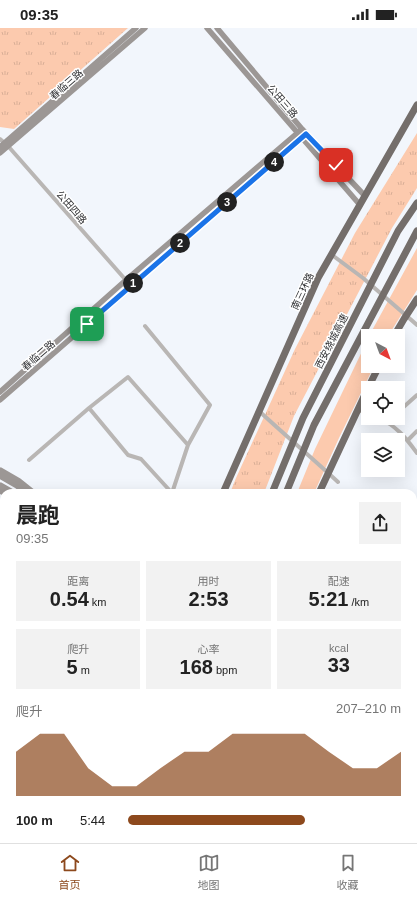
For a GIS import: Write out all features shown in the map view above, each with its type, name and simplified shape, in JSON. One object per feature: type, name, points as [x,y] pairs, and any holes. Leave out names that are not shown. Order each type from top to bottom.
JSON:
[{"type":"highway","name":"南三环路","points":[[224,489],[318,278],[417,105]]},
{"type":"highway","name":"西安绕城高速","points":[[274,489],[310,404],[398,232],[417,203]]},
{"type":"highway","points":[[288,489],[314,425],[417,231]]},
{"type":"highway","points":[[398,329],[417,299]]},
{"type":"highway","points":[[320,489],[361,403]]},
{"type":"street","name":"春临三路","points":[[0,153],[3,144],[136,28]]},
{"type":"street","name":"春临三路","points":[[3,144],[145,28]]},
{"type":"street","name":"公田三路","points":[[207,28],[302,133],[365,196]]},
{"type":"street","name":"公田三路","points":[[217,28],[360,205]]},
{"type":"street","name":"春临二路","points":[[0,392],[126,280],[302,133]]},
{"type":"street","name":"春临二路","points":[[0,400],[302,133]]},
{"type":"street","name":"公田四路","points":[[3,144],[130,286]]},
{"type":"street","points":[[332,254],[363,278],[417,325]]},
{"type":"street","points":[[145,326],[210,405],[188,445],[173,489]]},
{"type":"street","points":[[29,460],[128,377],[188,445]]},
{"type":"street","points":[[405,406],[417,395]]},
{"type":"street","points":[[90,408],[128,455],[141,459],[168,489]]},
{"type":"street","points":[[259,411],[338,482]]},
{"type":"street","points":[[392,425],[408,440],[417,453]]},
{"type":"street","points":[[408,440],[417,432]]},
{"type":"street","points":[[0,470],[19,481],[29,489]]},
{"type":"street","points":[[0,476],[22,489]]},
{"type":"green space","points":[[0,28],[128,28],[14,129],[0,127]]},
{"type":"green space","points":[[417,133],[417,188],[392,228],[294,416],[266,489],[232,489],[295,349],[355,233]]},
{"type":"green space","points":[[417,248],[417,290],[392,329],[373,329]]},
{"type":"green space","points":[[361,354],[361,373],[371,373],[367,381],[361,381],[361,393],[316,489],[299,489],[315,449]]},
{"type":"route","points":[[87,324],[306,134],[336,165]]}]
